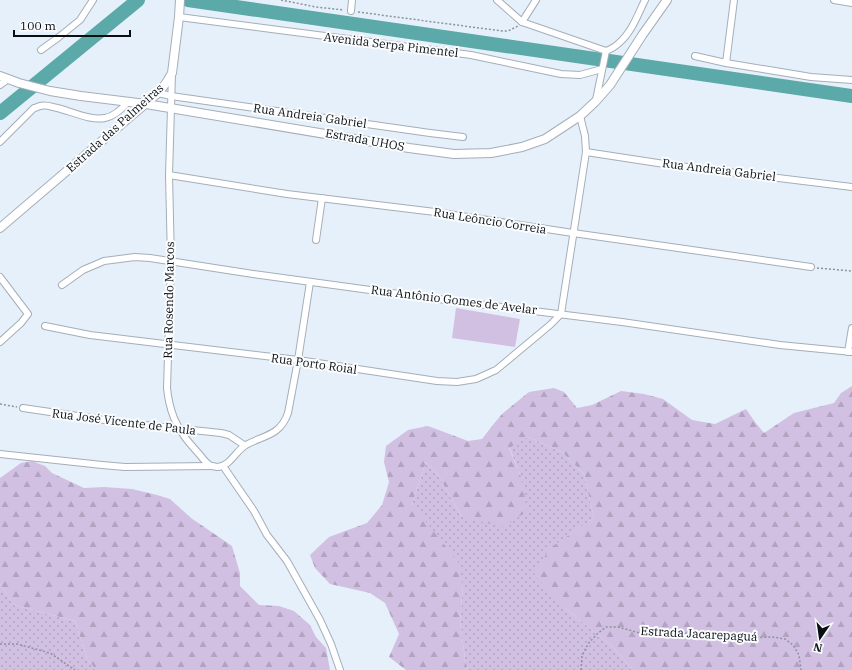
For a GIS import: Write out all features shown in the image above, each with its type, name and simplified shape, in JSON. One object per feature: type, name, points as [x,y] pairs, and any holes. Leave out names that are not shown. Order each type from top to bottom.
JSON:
[{"type":"street","points":[[41,50],[80,20],[93,0]]},
{"type":"street","points":[[351,11],[352,0]]},
{"type":"street","points":[[497,0],[522,22],[606,53]]},
{"type":"street","points":[[522,22],[536,0]]},
{"type":"street","points":[[595,102],[606,53],[620,43],[630,29],[645,0]]},
{"type":"street","name":"Estrada UHOS","points":[[4,78],[20,83],[81,96],[146,104],[409,148],[454,154],[491,153],[522,147],[545,139],[580,116],[610,85],[667,0]]},
{"type":"street","points":[[726,63],[734,0]]},
{"type":"street","points":[[834,0],[852,2]]},
{"type":"street","name":"Estrada das Palmeiras","points":[[0,228],[146,104],[166,83],[172,73],[179,2]]},
{"type":"street","name":"Avenida Serpa Pimentel","points":[[178,17],[471,55],[561,74],[580,75],[602,68]]},
{"type":"street","points":[[630,29],[643,34]]},
{"type":"street","points":[[695,56],[726,63],[810,77],[852,80]]},
{"type":"street","name":"Rua Rosendo Marcos","points":[[172,73],[169,176],[171,261],[167,388],[169,403],[178,428],[206,462],[212,466]]},
{"type":"street","points":[[0,85],[4,78]]},
{"type":"street","name":"Rua Andreia Gabriel","points":[[158,93],[430,134],[463,136]]},
{"type":"street","points":[[0,142],[34,108],[39,106],[45,105],[57,107],[91,118],[106,118],[119,111],[128,102]]},
{"type":"street","points":[[562,314],[586,152],[585,136],[580,116]]},
{"type":"street","name":"Rua Andreia Gabriel","points":[[586,152],[671,165],[852,187]]},
{"type":"street","name":"Rua Leôncio Correia","points":[[169,176],[287,194],[435,212],[811,267]]},
{"type":"street","points":[[316,240],[322,198]]},
{"type":"street","name":"Rua Antônio Gomes de Avelar","points":[[62,285],[83,270],[104,261],[135,257],[150,258],[414,296],[562,314],[780,345],[850,352]]},
{"type":"street","points":[[0,277],[28,314],[21,323],[0,342]]},
{"type":"street","points":[[0,454],[102,466],[223,466],[244,445],[274,432],[285,420],[288,413],[298,360],[310,282]]},
{"type":"street","name":"Rua Porto Roial","points":[[45,326],[90,335],[298,360],[437,382],[457,382],[476,380],[496,370],[562,314]]},
{"type":"street","points":[[850,352],[852,328]]},
{"type":"street","name":"Rua José Vicente de Paula","points":[[23,408],[125,423],[221,433],[229,435],[244,445]]},
{"type":"street","points":[[223,466],[254,511],[267,536],[290,567],[320,620],[331,644],[340,670]]},
{"type":"path","points":[[281,0],[316,7],[502,31],[508,31],[515,28],[522,22]]},
{"type":"path","points":[[811,267],[852,271]]},
{"type":"path","points":[[0,404],[23,408]]},
{"type":"path","name":"Estrada Jacarepaguá","points":[[580,670],[582,656],[588,644],[606,627],[618,627],[640,633],[656,634],[707,632],[749,638],[773,637],[785,640],[793,645],[799,656],[801,670]]},
{"type":"path","points":[[0,644],[17,644],[50,653],[75,670]]},
{"type":"green space","points":[[456,308],[520,319],[515,347],[452,338]]},
{"type":"green space","points":[[852,386],[852,670],[633,670],[613,647],[565,608],[534,574],[550,548],[594,518],[584,474],[562,452],[528,437],[509,448],[522,479],[527,511],[504,527],[462,517],[438,475],[426,462],[412,504],[458,562],[463,586],[460,621],[468,670],[406,670],[389,657],[399,634],[385,603],[370,593],[330,584],[315,568],[310,555],[329,537],[367,523],[382,505],[389,482],[384,462],[386,446],[408,430],[428,426],[468,441],[482,439],[502,414],[529,392],[554,388],[564,392],[577,408],[592,405],[621,391],[644,394],[663,399],[692,420],[715,424],[746,409],[764,433],[794,413],[834,403],[841,393]]},
{"type":"green space","points":[[528,437],[562,452],[584,474],[594,518],[551,548],[565,608],[613,647],[633,670],[468,670],[460,621],[463,586],[412,504],[426,462],[438,475],[462,517],[522,479],[509,447]]},
{"type":"green space","points":[[32,461],[45,466],[52,473],[84,488],[104,487],[132,489],[170,499],[191,518],[232,546],[240,573],[240,586],[259,605],[279,606],[294,611],[310,625],[316,637],[326,648],[330,670],[96,670],[87,659],[75,621],[14,605],[0,584],[0,478],[21,463]]},
{"type":"green space","points":[[0,584],[14,605],[75,621],[87,659],[96,670],[0,670]]},
{"type":"waterway","points":[[0,113],[138,0]]},
{"type":"waterway","points":[[188,0],[852,96]]}]
